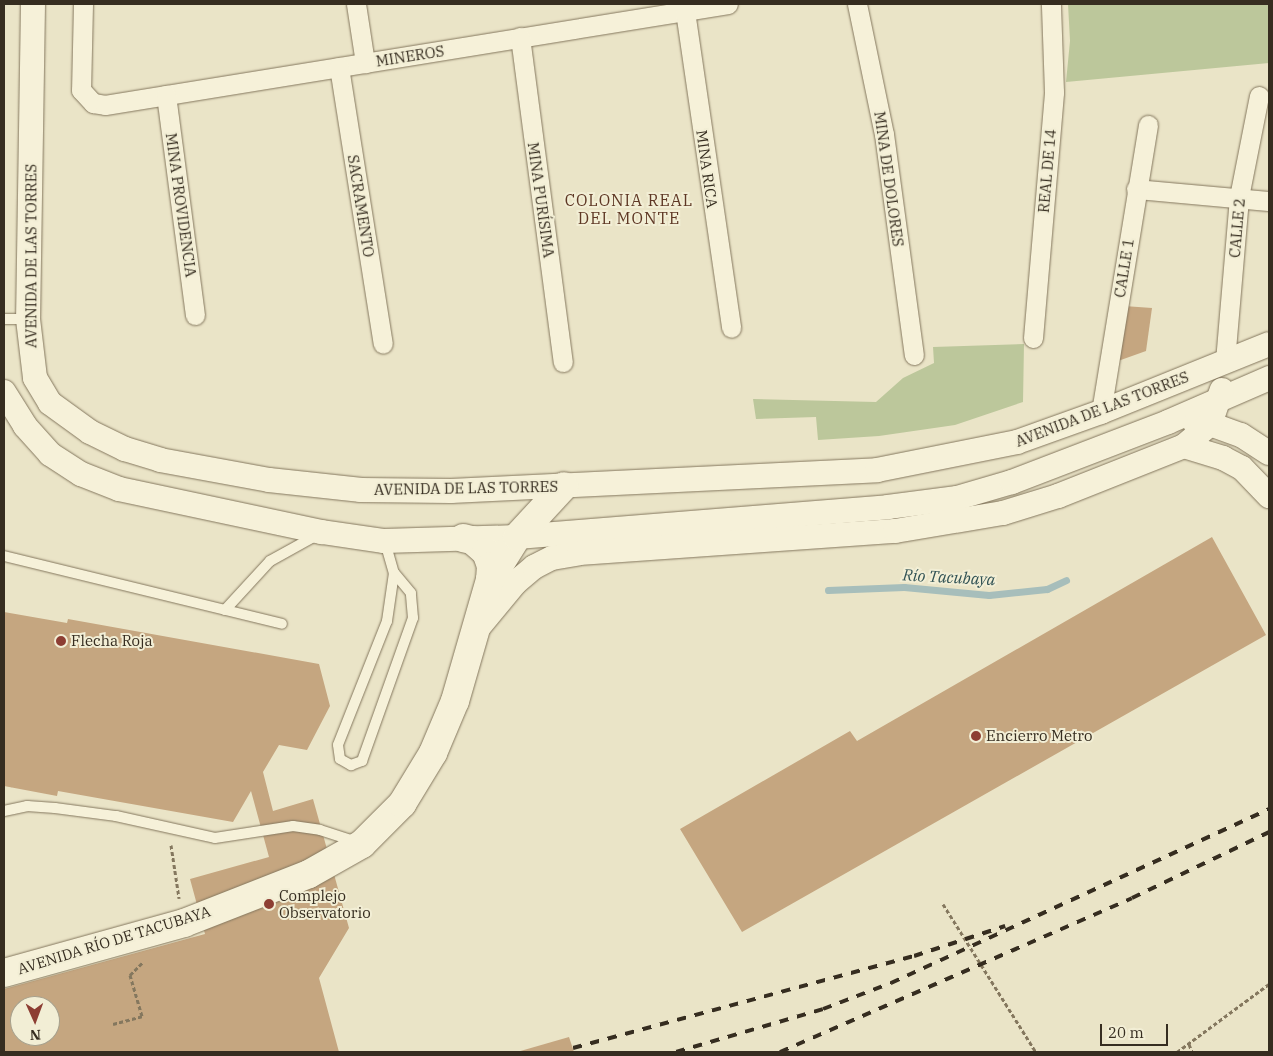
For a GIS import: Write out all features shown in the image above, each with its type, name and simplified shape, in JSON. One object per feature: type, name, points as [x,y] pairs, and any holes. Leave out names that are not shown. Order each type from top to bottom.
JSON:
[{"type":"main road","name":"AVENIDA RÍO DE TACUBAYA","points":[[4,973],[184,922],[309,874],[362,844],[402,804],[433,753],[455,701],[490,580],[517,537],[564,486]]},
{"type":"main road","points":[[462,538],[472,540],[486,552],[492,566],[490,580]]},
{"type":"street","name":"AVENIDA DE LAS TORRES","points":[[33,4],[28,318],[36,378],[50,403],[90,432],[125,449],[160,460],[268,480],[362,490],[451,492],[877,470],[1017,442],[1101,412],[1269,344]]},
{"type":"street","name":"MINEROS","points":[[83,4],[81,90],[93,103],[105,105],[520,37],[662,9],[685,11],[728,4]]},
{"type":"street","points":[[356,4],[365,63]]},
{"type":"street","name":"MINA DE DOLORES","points":[[857,4],[884,134],[914,355]]},
{"type":"street","name":"REAL DE 14","points":[[1033,338],[1054,92],[1050,4]]},
{"type":"street","name":"MINA RICA","points":[[685,11],[731,328]]},
{"type":"street","name":"MINA PURÍSIMA","points":[[520,37],[563,362]]},
{"type":"street","name":"SACRAMENTO","points":[[339,67],[383,344]]},
{"type":"street","name":"MINA PROVIDENCIA","points":[[166,95],[195,315]]},
{"type":"street","name":"CALLE 2","points":[[1226,361],[1239,197],[1259,96]]},
{"type":"street","name":"CALLE 1","points":[[1101,412],[1148,125]]},
{"type":"street","points":[[1136,189],[1269,201]]},
{"type":"street","points":[[477,629],[515,583],[534,567],[552,558],[579,553],[895,531],[952,524],[1003,513],[1058,496],[1184,446],[1210,424],[1222,396],[1226,361]]},
{"type":"street","points":[[4,392],[25,426],[50,454],[81,474],[119,489],[322,532],[384,540],[517,537],[888,507],[957,498],[1012,482],[1168,422],[1222,396],[1269,378]]},
{"type":"street","points":[[1168,422],[1210,424],[1241,435],[1269,453]]},
{"type":"street","points":[[1184,446],[1223,458],[1242,468],[1269,496]]},
{"type":"lane","points":[[4,319],[28,318]]},
{"type":"lane","points":[[225,610],[270,561],[322,532]]},
{"type":"lane","points":[[384,540],[394,574],[387,621],[338,745],[340,759],[351,765],[362,761],[413,618],[411,593],[394,574]]},
{"type":"lane","points":[[4,556],[282,624]]},
{"type":"lane","points":[[4,811],[27,806],[55,808],[116,816],[215,838],[293,826],[320,830],[362,844]]},
{"type":"path","points":[[942,904],[1036,1052]]},
{"type":"path","points":[[1177,1052],[1269,984]]},
{"type":"path","points":[[1189,1044],[1192,1052]]},
{"type":"green space","points":[[1068,4],[1269,4],[1269,63],[1066,82],[1070,41]]},
{"type":"green space","points":[[1024,344],[1023,402],[955,425],[879,436],[818,440],[816,417],[756,419],[753,399],[876,402],[903,378],[934,363],[933,347]]},
{"type":"building","points":[[1124,306],[1152,308],[1146,351],[1118,361]]},
{"type":"building","name":"Encierro Metro","points":[[1212,537],[1266,635],[742,932],[680,829],[850,731],[857,741]]},
{"type":"building","points":[[4,612],[67,623],[68,619],[319,664],[330,706],[307,750],[279,745],[263,772],[273,811],[313,799],[349,928],[319,978],[339,1052],[4,1052],[4,989],[205,934],[190,879],[269,857],[251,791],[233,822],[58,791],[57,796],[4,786]]},
{"type":"building","points":[[569,1037],[574,1052],[517,1052]]},
{"type":"waterway","name":"Río Tacubaya","points":[[828,590],[904,587],[989,595],[1047,589],[1066,580]]},
{"type":"railway","points":[[676,1052],[823,1009],[891,983],[1269,809]]},
{"type":"railway","points":[[780,1052],[1132,898],[1269,832]]},
{"type":"railway","points":[[573,1048],[914,956],[1005,926]]},
{"type":"place","name":"Flecha Roja","points":[[61,641]]},
{"type":"place","name":"Encierro Metro","points":[[976,736]]},
{"type":"place","name":"Complejo Observatorio","points":[[269,904]]},
{"type":"district","name":"COLONIA REAL DEL MONTE","points":[[629,209]]}]
